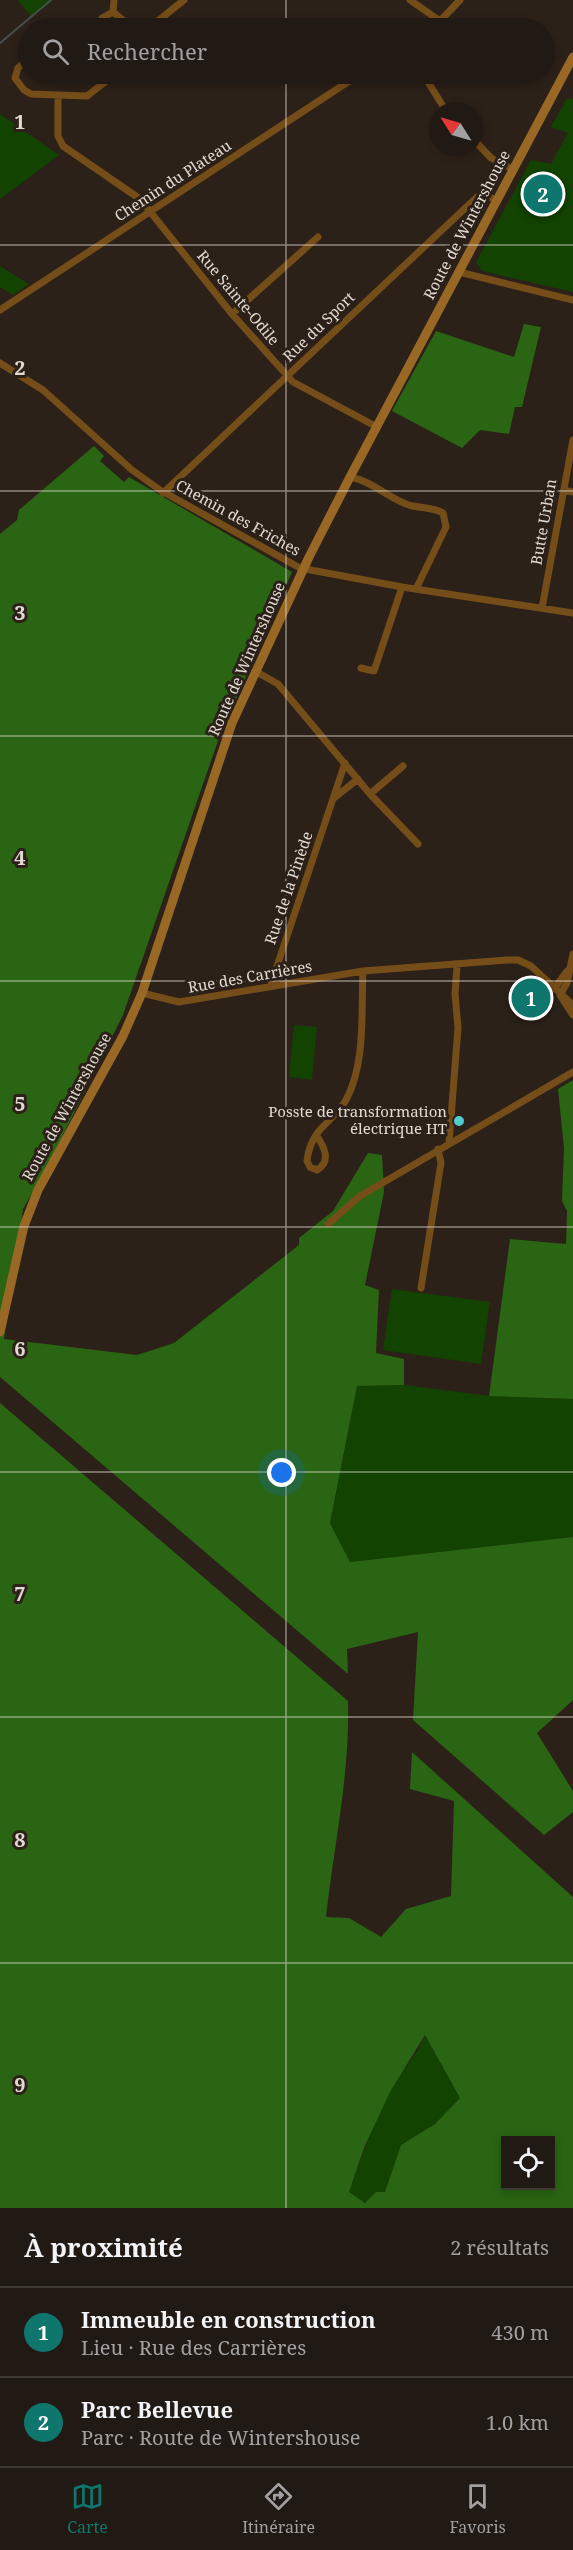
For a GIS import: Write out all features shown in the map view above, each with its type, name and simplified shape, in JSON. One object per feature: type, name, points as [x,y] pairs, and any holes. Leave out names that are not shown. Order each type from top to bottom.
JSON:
[{"type":"street","points":[[114,0],[113,12],[118,18]]},
{"type":"street","points":[[162,18],[184,0]]},
{"type":"street","points":[[410,0],[436,18]]},
{"type":"street","points":[[443,18],[460,0]]},
{"type":"street","points":[[102,18],[113,12]]},
{"type":"street","name":"Route de Wintershouse","points":[[0,1332],[24,1227],[38,1190],[123,1036],[142,993],[232,723],[255,671],[350,477],[573,57]]},
{"type":"street","points":[[18,68],[15,78],[18,82]]},
{"type":"street","points":[[20,84],[31,94],[87,96],[103,84]]},
{"type":"street","name":"Chemin du Plateau","points":[[0,310],[345,84]]},
{"type":"street","points":[[429,84],[440,102]]},
{"type":"street","name":"Rue Sainte-Odile","points":[[58,95],[58,136],[63,146],[140,199],[232,314],[293,382],[377,427]]},
{"type":"street","points":[[483,150],[491,158],[514,170]]},
{"type":"street","name":"Rue du Sport","points":[[163,493],[477,197],[485,195],[497,201]]},
{"type":"street","points":[[232,314],[318,237]]},
{"type":"street","points":[[459,272],[573,300]]},
{"type":"street","name":"Chemin des Friches","points":[[1,364],[44,390],[132,470],[163,493],[303,569],[402,587],[573,613]]},
{"type":"street","name":"Butte Urban","points":[[542,609],[573,440]]},
{"type":"street","points":[[350,477],[362,479],[407,505],[435,509],[443,513],[446,527],[416,589]]},
{"type":"street","points":[[564,490],[573,492]]},
{"type":"street","points":[[362,668],[374,671],[402,587]]},
{"type":"street","points":[[255,671],[278,684],[370,794],[418,844]]},
{"type":"street","name":"Rue de la Pinède","points":[[270,987],[345,763]]},
{"type":"street","points":[[370,794],[403,766]]},
{"type":"street","points":[[334,798],[358,779]]},
{"type":"street","points":[[554,989],[572,957]]},
{"type":"street","points":[[560,995],[567,983],[572,957]]},
{"type":"street","name":"Rue des Carrières","points":[[142,993],[179,1002],[363,972],[518,960],[531,966],[573,1005]]},
{"type":"street","points":[[449,1143],[458,1028],[455,994],[457,966]]},
{"type":"street","points":[[316,1135],[342,1105],[351,1088],[360,1045],[363,972]]},
{"type":"street","name":"Rue des Carrières","points":[[560,995],[573,1015]]},
{"type":"street","points":[[328,1224],[360,1196],[573,1072]]},
{"type":"street","points":[[421,1288],[441,1163],[438,1149]]},
{"type":"green space","points":[[17,0],[53,0],[32,17]]},
{"type":"green space","points":[[567,98],[573,99],[573,292],[482,271],[476,262],[531,160],[551,164],[568,133],[551,127]]},
{"type":"green space","points":[[0,114],[59,155],[0,199]]},
{"type":"green space","points":[[0,266],[29,284],[13,295],[0,287]]},
{"type":"green space","points":[[524,324],[541,327],[522,407],[515,407],[509,434],[480,430],[462,448],[392,411],[436,331],[514,357]]},
{"type":"green space","points":[[94,446],[104,456],[100,461],[124,482],[129,477],[292,572],[219,738],[123,1015],[47,1167],[23,1209],[4,1339],[137,1355],[174,1343],[299,1245],[299,1238],[333,1211],[368,1153],[382,1155],[384,1192],[365,1285],[379,1290],[376,1353],[404,1359],[404,1385],[357,1386],[330,1523],[350,1562],[573,1537],[573,1700],[537,1733],[573,1791],[573,1812],[544,1835],[413,1720],[418,1632],[347,1649],[348,1674],[0,1377],[0,534],[17,520],[19,510]]},
{"type":"green space","points":[[294,1025],[317,1027],[312,1080],[289,1077]]},
{"type":"green space","points":[[573,1080],[573,1399],[489,1396],[510,1239],[566,1244],[567,1211],[562,1201],[564,1148],[558,1089]]},
{"type":"green space","points":[[392,1289],[490,1302],[481,1364],[383,1350]]},
{"type":"green space","points":[[404,1385],[489,1396],[573,1399],[573,1537],[350,1562],[330,1523],[357,1386]]},
{"type":"green space","points":[[0,1403],[348,1701],[347,1755],[326,1917],[349,1918],[381,1937],[406,1909],[451,1896],[454,1801],[410,1789],[412,1752],[573,1897],[573,2208],[0,2208]],"holes":[[[425,2035],[460,2098],[435,2124],[401,2145],[385,2192],[376,2192],[365,2203],[349,2192],[364,2148],[390,2092]]]},
{"type":"green space","points":[[425,2035],[460,2098],[435,2124],[401,2145],[385,2193],[365,2203],[349,2192],[353,2180],[389,2094]]},
{"type":"waterway","points":[[30,18],[51,0]]},
{"type":"waterway","points":[[0,43],[18,28]]},
{"type":"place","name":"Parc Bellevue","points":[[543,194]]},
{"type":"place","name":"Immeuble en construction","points":[[531,998]]},
{"type":"place","name":"Posste de transformation électrique HT","points":[[459,1121]]}]
